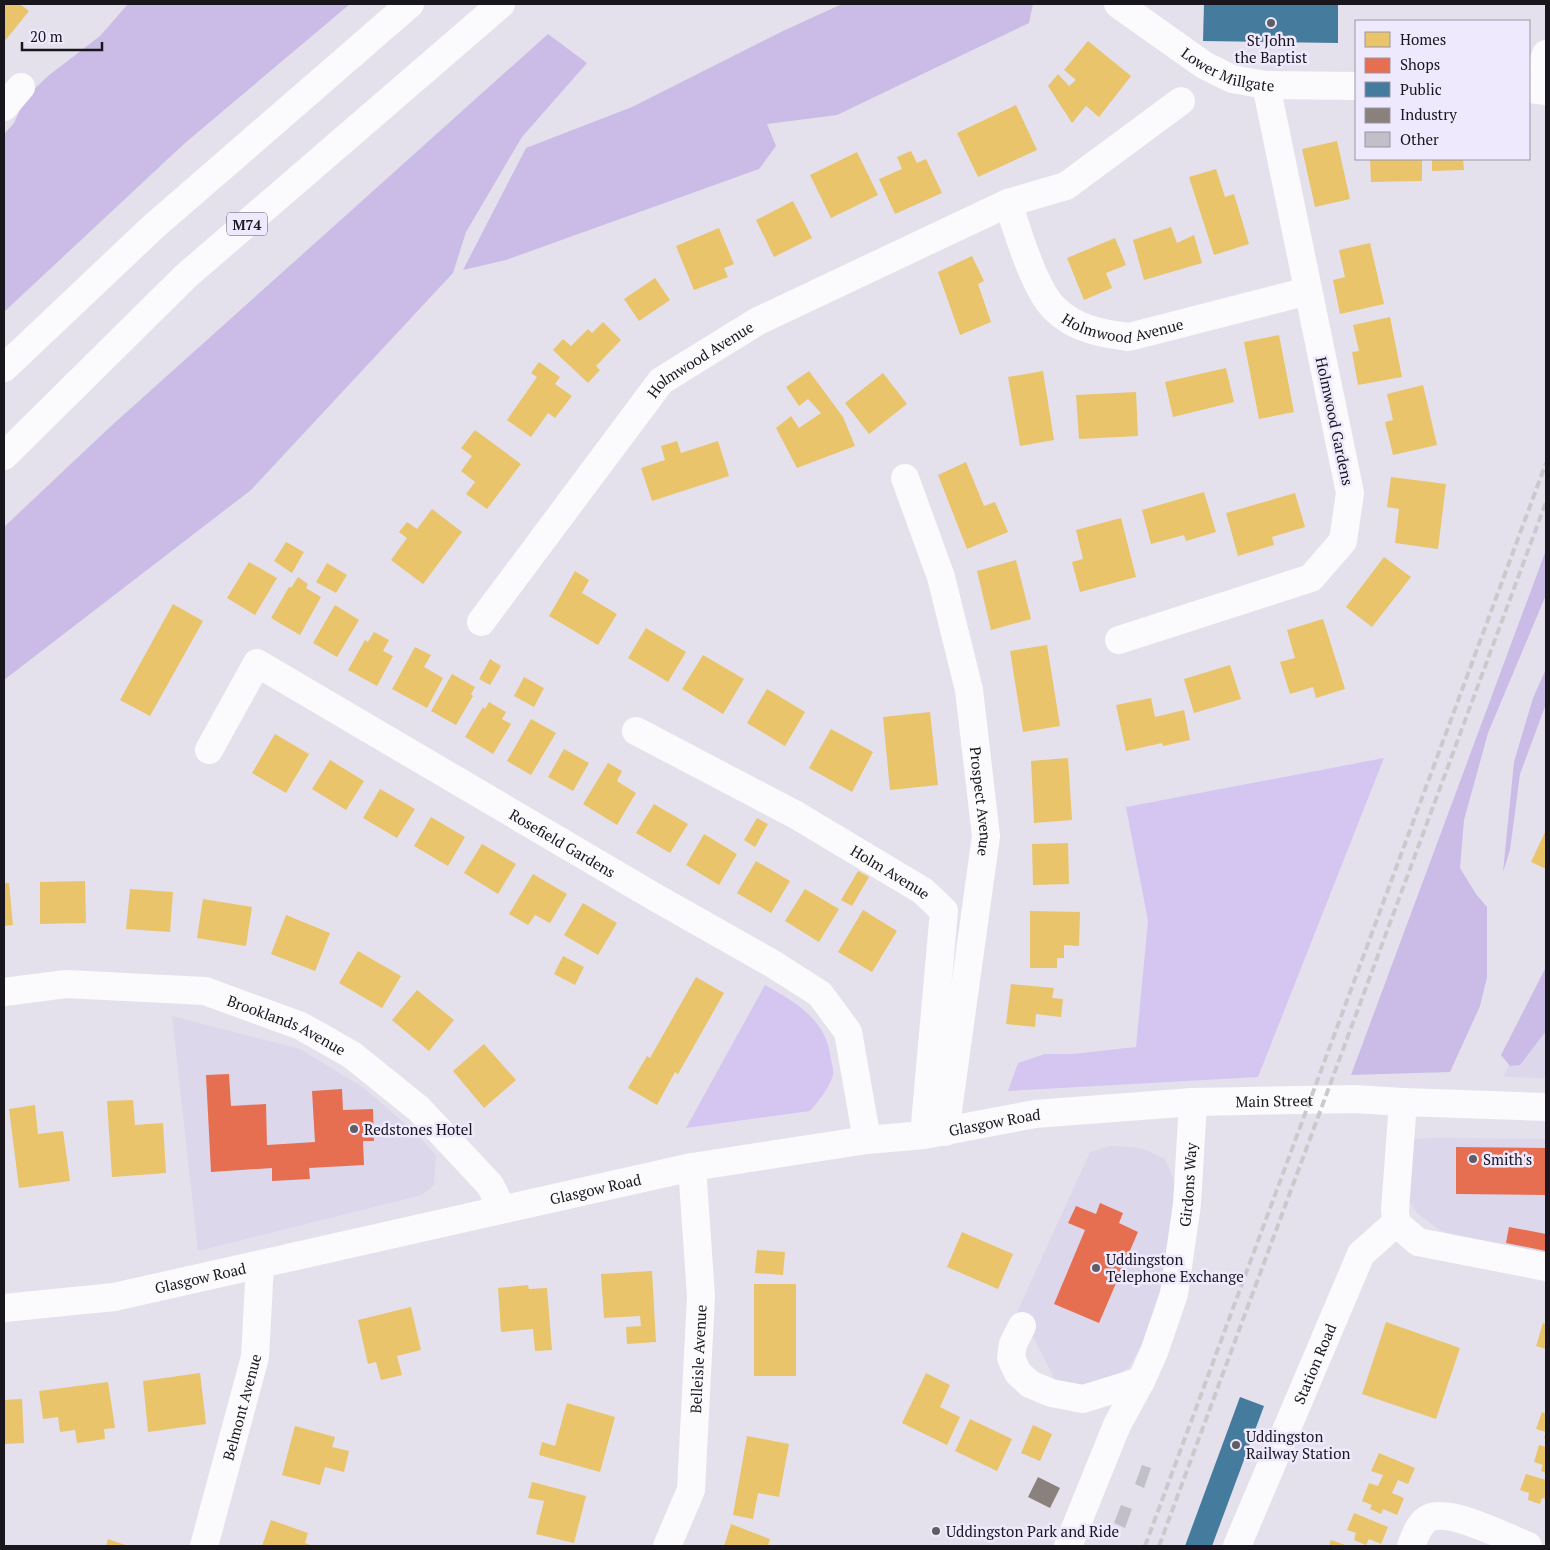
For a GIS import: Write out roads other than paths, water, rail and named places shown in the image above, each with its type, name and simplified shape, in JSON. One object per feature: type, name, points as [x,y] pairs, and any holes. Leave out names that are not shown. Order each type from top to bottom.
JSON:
[{"type":"main road","points":[[4,368],[153,227],[410,4]]},
{"type":"main road","name":"M74","points":[[4,456],[186,276],[502,4]]},
{"type":"main road","name":"Lower Millgate","points":[[1118,4],[1204,65],[1232,79],[1266,85],[1355,86]]},
{"type":"main road","points":[[1536,90],[1546,54]]},
{"type":"main road","name":"Holmwood Gardens","points":[[1118,640],[1311,578],[1342,541],[1350,492],[1266,85]]},
{"type":"main road","name":"Holmwood Avenue","points":[[481,622],[662,380],[758,321],[1008,203],[1066,186],[1181,101]]},
{"type":"main road","name":"Holmwood Avenue","points":[[1008,203],[1041,292],[1055,310],[1078,326],[1106,334],[1129,337],[1308,291]]},
{"type":"main road","name":"Prospect Avenue","points":[[905,478],[941,577],[969,690],[986,836],[934,1134]]},
{"type":"main road","name":"Rosefield Gardens","points":[[209,750],[257,663],[773,964],[820,994],[848,1032],[867,1140]]},
{"type":"main road","name":"Holm Avenue","points":[[636,731],[796,815],[922,891],[944,911],[934,1134]]},
{"type":"main road","name":"Brooklands Avenue","points":[[4,992],[66,984],[205,991],[300,1026],[352,1054],[419,1109],[490,1185],[502,1209]]},
{"type":"main road","name":"Main Street","points":[[1193,1102],[1355,1098],[1403,1102]]},
{"type":"main road","name":"Glasgow Road","points":[[4,1308],[114,1297],[692,1167],[867,1140],[934,1134],[1035,1114],[1193,1102]]},
{"type":"main road","name":"Girdons Way","points":[[1068,1546],[1117,1424],[1141,1381],[1154,1352],[1174,1294],[1187,1204],[1193,1102]]},
{"type":"main road","points":[[1546,1107],[1403,1102],[1395,1210],[1396,1223],[1418,1242],[1546,1267]]},
{"type":"main road","name":"Belleisle Avenue","points":[[667,1546],[691,1490],[701,1296],[692,1167]]},
{"type":"main road","name":"Station Road","points":[[1237,1546],[1361,1254],[1396,1223]]},
{"type":"main road","name":"Belmont Avenue","points":[[204,1546],[256,1357],[260,1265]]},
{"type":"main road","points":[[1022,1326],[1013,1344],[1012,1358],[1018,1373],[1030,1384],[1051,1393],[1083,1399],[1141,1381]]},
{"type":"main road","points":[[1411,1546],[1419,1526],[1428,1518],[1441,1515],[1459,1518],[1528,1546]]},
{"type":"railway","points":[[1145,1546],[1546,463]]},
{"type":"railway","points":[[1159,1546],[1546,502]]},
{"type":"place","name":"St John the Baptist","points":[[1271,23]]},
{"type":"place","name":"Redstones Hotel","points":[[354,1129]]},
{"type":"place","name":"Smith's","points":[[1473,1159]]},
{"type":"place","name":"Uddingston Telephone Exchange","points":[[1096,1268]]},
{"type":"place","name":"Uddingston Railway Station","points":[[1236,1445]]},
{"type":"place","name":"Uddingston Park and Ride","points":[[936,1531]]}]
